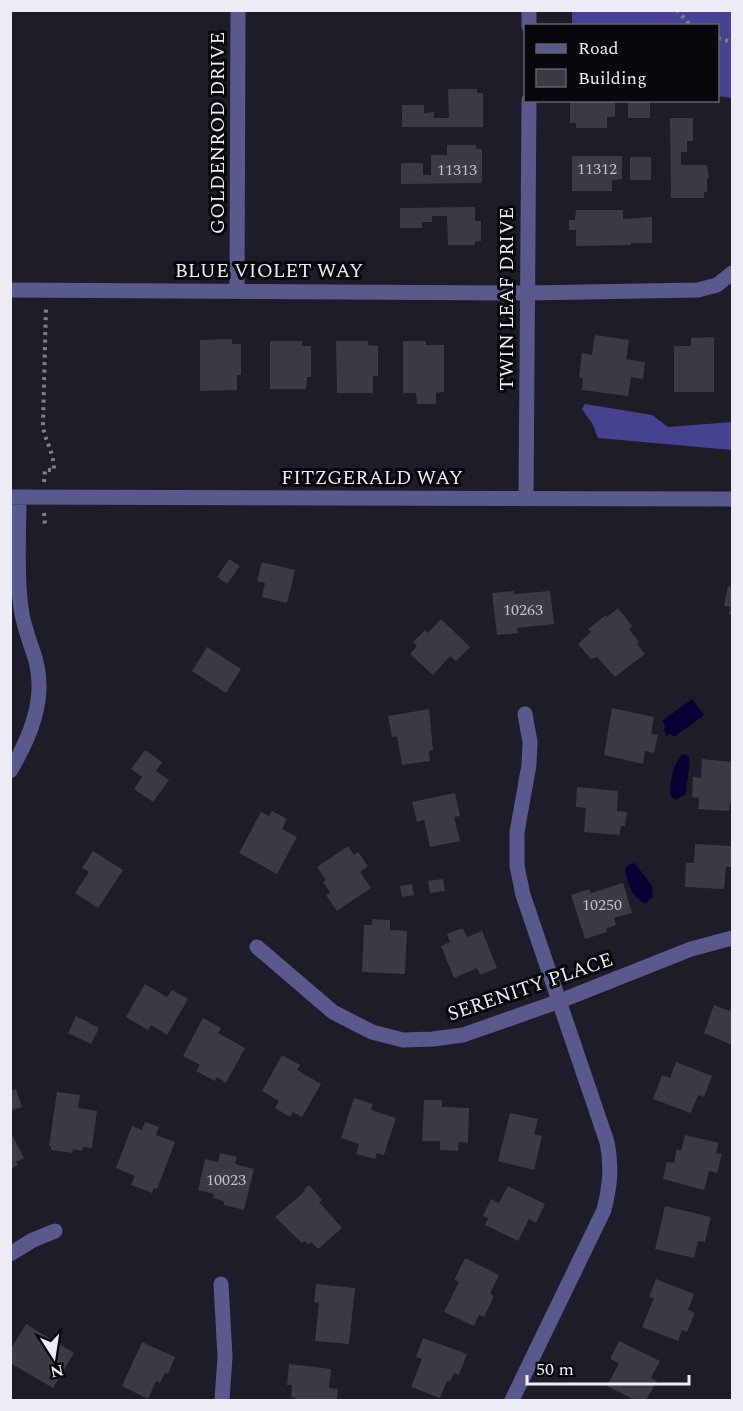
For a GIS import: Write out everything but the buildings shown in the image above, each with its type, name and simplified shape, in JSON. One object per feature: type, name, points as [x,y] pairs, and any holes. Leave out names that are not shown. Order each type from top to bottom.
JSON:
[{"type":"street","name":"GOLDENROD DRIVE","points":[[237,291],[238,10]]},
{"type":"street","name":"TWIN LEAF DRIVE","points":[[526,499],[529,102]]},
{"type":"street","name":"BLUE VIOLET WAY","points":[[10,290],[527,293],[698,290],[717,285],[732,273]]},
{"type":"street","name":"FITZGERALD WAY","points":[[15,497],[732,500]]},
{"type":"street","points":[[11,770],[28,740],[37,709],[39,685],[36,664],[21,609],[15,497]]},
{"type":"street","points":[[512,1401],[604,1210],[610,1187],[611,1163],[607,1142],[561,1001],[523,895],[517,866],[517,832],[529,765],[530,742],[525,714]]},
{"type":"street","name":"SERENITY PLACE","points":[[257,947],[333,1012],[372,1032],[403,1040],[463,1035],[561,1001],[692,949],[732,938]]},
{"type":"street","points":[[10,1254],[33,1240],[56,1231]]},
{"type":"street","points":[[221,1284],[225,1357],[222,1401]]},
{"type":"path","points":[[677,10],[688,24]]},
{"type":"path","points":[[45,525],[45,470],[54,470],[53,454],[43,425],[46,290]]},
{"type":"shaded area","points":[[572,11],[732,11],[732,98],[719,96],[719,24],[572,24]]},
{"type":"shaded area","points":[[585,404],[652,415],[668,427],[732,422],[732,450],[598,438],[592,423],[582,409]]},
{"type":"shaded area","points":[[692,699],[704,715],[674,737],[670,733],[667,736],[662,721]]},
{"type":"shaded area","points":[[682,754],[689,756],[686,794],[675,800],[670,795],[671,779],[676,763]]},
{"type":"shaded area","points":[[635,863],[652,886],[653,897],[645,904],[633,893],[626,874],[625,869]]}]
